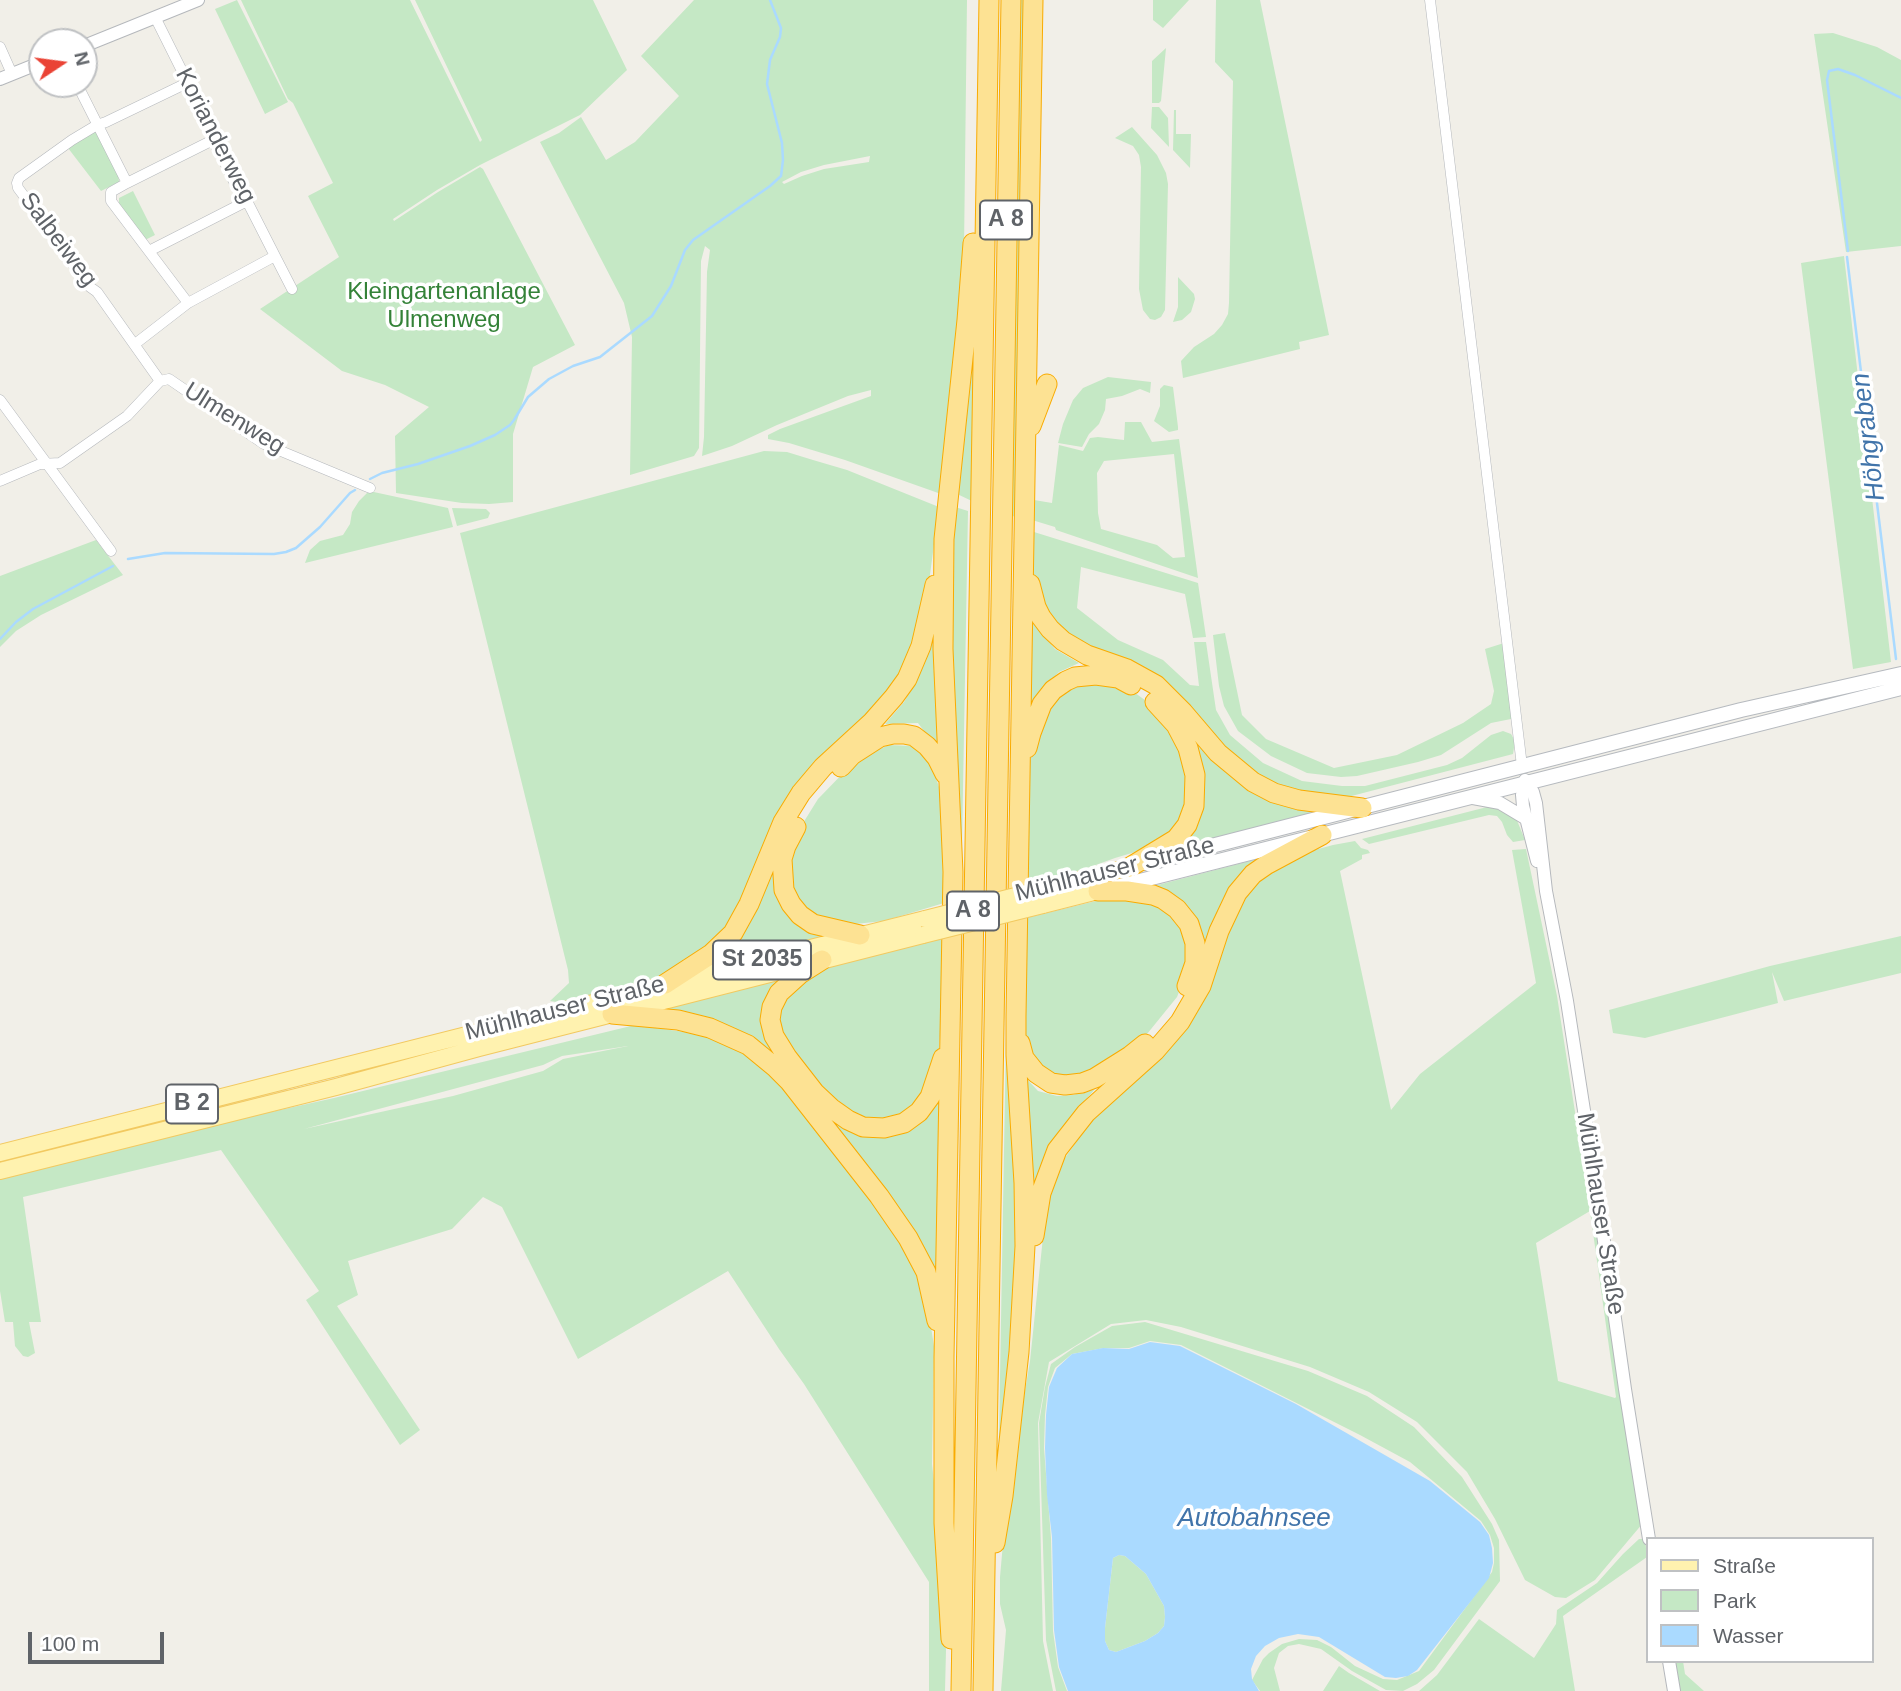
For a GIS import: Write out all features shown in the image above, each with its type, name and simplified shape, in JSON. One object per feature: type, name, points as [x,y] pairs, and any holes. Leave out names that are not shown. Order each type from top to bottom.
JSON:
[{"type":"highway","name":"A 8","points":[[960,1691],[989,0]]},
{"type":"highway","name":"A 8","points":[[983,1691],[1011,0]]},
{"type":"highway","points":[[984,1599],[1003,1496],[1022,1301],[1024,1184],[1016,1016],[1033,0]]},
{"type":"highway","points":[[960,1691],[952,1649],[944,1523],[944,1357],[953,872],[943,649],[944,539],[986,131]]},
{"type":"highway","points":[[1026,448],[1047,384]]},
{"type":"highway","points":[[665,984],[711,954],[733,933],[749,904],[783,822],[801,793],[823,767],[872,722],[907,679],[924,636],[944,539]]},
{"type":"highway","points":[[1024,545],[1036,607],[1050,629],[1063,641],[1080,652],[1127,669],[1156,685],[1218,753],[1253,782],[1275,793],[1299,800],[1362,807]]},
{"type":"highway","points":[[1019,783],[1038,712],[1058,686],[1075,677],[1096,675],[1118,678],[1143,692],[1168,715],[1182,735],[1192,761],[1196,797],[1192,815],[1176,839],[1130,867]]},
{"type":"highway","points":[[860,935],[813,924],[800,915],[784,890],[782,859],[786,846],[811,801],[852,755],[880,737],[893,734],[914,737],[928,746],[941,765],[950,792]]},
{"type":"highway","points":[[1022,1301],[1041,1193],[1057,1150],[1086,1114],[1155,1051],[1180,1022],[1201,986],[1227,912],[1242,886],[1266,864],[1322,835]]},
{"type":"highway","points":[[1016,1016],[1022,1049],[1030,1068],[1051,1083],[1073,1085],[1095,1078],[1130,1056],[1158,1030],[1175,1009],[1195,963],[1195,943],[1189,924],[1178,909],[1153,895],[1127,891],[1098,891]]},
{"type":"highway","points":[[822,960],[800,974],[779,993],[771,1013],[772,1029],[777,1043],[815,1093],[839,1115],[857,1124],[873,1128],[894,1126],[912,1118],[925,1105],[934,1089],[941,1066],[951,1012]]},
{"type":"highway","points":[[612,1014],[678,1020],[721,1032],[756,1050],[783,1074],[879,1196],[908,1238],[926,1272],[944,1357]]},
{"type":"main road","name":"Mühlhauser Straße","points":[[0,1171],[822,960],[924,927],[1043,897],[1130,867],[1741,710],[1901,674]]},
{"type":"main road","name":"Mühlhauser Straße","points":[[1043,897],[1098,891],[1901,688]]},
{"type":"main road","name":"Mühlhauser Straße","points":[[0,1153],[860,935],[924,927]]},
{"type":"street","points":[[98,40],[198,0]]},
{"type":"street","points":[[1430,0],[1526,783]]},
{"type":"street","name":"Korianderweg","points":[[155,17],[240,194],[247,201],[292,289]]},
{"type":"street","points":[[0,47],[6,77],[28,68]]},
{"type":"street","points":[[97,125],[187,83]]},
{"type":"street","points":[[83,98],[127,183]]},
{"type":"street","name":"Salbeiweg","points":[[97,125],[72,139],[19,178],[18,188],[160,381]]},
{"type":"street","points":[[188,303],[111,201],[111,192],[213,140]]},
{"type":"street","points":[[149,251],[247,201]]},
{"type":"street","points":[[135,344],[188,303],[275,256]]},
{"type":"street","name":"Ulmenweg","points":[[0,481],[37,465],[60,463],[127,416],[165,379],[173,380],[264,444],[370,488]]},
{"type":"street","points":[[0,400],[111,551]]},
{"type":"street","name":"Mühlhauser Straße","points":[[1526,783],[1522,795],[1525,818],[1546,891]]},
{"type":"street","name":"Mühlhauser Straße","points":[[1526,783],[1533,792],[1536,803],[1546,891],[1567,1001],[1649,1537]]},
{"type":"street","points":[[1469,797],[1500,803],[1525,818]]},
{"type":"street","points":[[1669,1663],[1674,1691]]},
{"type":"green space","points":[[237,0],[288,102],[265,114],[215,9]]},
{"type":"green space","name":"Kleingartenanlage Ulmenweg","points":[[241,0],[410,0],[480,142],[482,140],[415,0],[593,0],[627,70],[580,115],[480,165],[393,219],[394,221],[480,167],[483,169],[575,345],[533,367],[513,434],[513,502],[462,503],[396,493],[395,436],[429,407],[385,385],[342,371],[260,309],[339,257],[308,196],[333,183],[293,103],[288,99]]},
{"type":"green space","points":[[694,0],[967,0],[964,249],[941,494],[845,460],[768,439],[768,435],[780,429],[871,396],[871,390],[848,396],[732,446],[702,456],[707,272],[710,250],[705,246],[701,261],[699,448],[694,456],[630,475],[632,337],[624,303],[540,142],[559,133],[581,117],[606,160],[635,142],[679,96],[641,56]],"holes":[[[870,156],[869,162],[824,169],[784,184],[782,182],[801,172],[824,165]]]},
{"type":"green space","points":[[1019,0],[1023,0],[1025,56],[1018,518],[1010,515]]},
{"type":"green space","points":[[1153,0],[1189,0],[1163,28],[1153,20]]},
{"type":"green space","points":[[1216,0],[1260,0],[1329,335],[1299,342],[1300,349],[1183,378],[1181,361],[1222,325],[1228,314],[1229,303],[1233,81],[1215,62]]},
{"type":"green space","points":[[1833,33],[1877,47],[1901,60],[1901,246],[1846,252],[1814,34]]},
{"type":"green space","points":[[1166,48],[1161,101],[1152,103],[1152,61]]},
{"type":"green space","points":[[1152,107],[1159,107],[1168,118],[1169,147],[1151,128]]},
{"type":"green space","points":[[1174,110],[1176,134],[1191,134],[1190,168],[1173,150]]},
{"type":"green space","points":[[1132,127],[1157,155],[1168,184],[1165,310],[1161,317],[1155,320],[1150,319],[1143,310],[1139,289],[1139,155],[1133,146],[1115,138]]},
{"type":"green space","points":[[95,131],[118,172],[119,182],[101,191],[68,148]]},
{"type":"green space","points":[[133,191],[155,235],[145,240],[119,205],[119,198]]},
{"type":"green space","points":[[1844,256],[1891,662],[1853,669],[1801,263]]},
{"type":"green space","points":[[1178,277],[1194,294],[1195,299],[1191,312],[1182,320],[1173,322],[1178,307]]},
{"type":"green space","points":[[974,355],[974,502],[955,493]]},
{"type":"green space","points":[[1108,377],[1151,382],[1150,393],[1140,389],[1106,399],[1099,424],[1082,447],[1058,443],[1073,400],[1083,388]]},
{"type":"green space","points":[[1164,385],[1173,387],[1178,427],[1178,430],[1169,432],[1154,421],[1160,406],[1160,389]]},
{"type":"green space","points":[[1125,422],[1141,422],[1152,442],[1179,439],[1198,578],[1032,520],[1034,500],[1052,503],[1059,445],[1083,451],[1090,438],[1124,440]],"holes":[[[1174,454],[1185,557],[1173,558],[1157,545],[1101,529],[1097,473],[1104,461]]]},
{"type":"green space","points":[[764,451],[787,452],[847,470],[939,507],[929,582],[921,618],[899,683],[819,765],[728,933],[664,979],[563,1003],[550,1001],[569,983],[568,970],[460,533]]},
{"type":"green space","points":[[369,491],[448,508],[453,527],[305,563],[310,550],[320,541],[343,535],[350,524],[352,512]]},
{"type":"green space","points":[[952,506],[968,511],[961,900],[947,696]]},
{"type":"green space","points":[[452,508],[486,509],[490,513],[488,518],[457,526]]},
{"type":"green space","points":[[1034,532],[1198,583],[1206,637],[1193,638],[1185,594],[1081,567],[1077,608],[1118,640],[1163,660],[1190,685],[1199,686],[1194,642],[1206,642],[1216,710],[1230,735],[1263,763],[1302,781],[1365,786],[1447,765],[1462,758],[1491,735],[1503,731],[1511,734],[1515,741],[1513,754],[1340,799],[1320,798],[1258,779],[1188,709],[1090,650],[1044,615],[1033,582]]},
{"type":"green space","points":[[96,540],[123,575],[41,615],[16,631],[0,647],[0,576]]},
{"type":"green space","points":[[1027,608],[1055,649],[1079,663],[1059,672],[1050,681],[1031,715]]},
{"type":"green space","points":[[936,617],[939,751],[918,723],[885,724],[904,702],[919,676]]},
{"type":"green space","points":[[1225,633],[1242,715],[1266,739],[1334,768],[1397,755],[1463,723],[1491,704],[1494,691],[1485,649],[1504,643],[1515,709],[1511,719],[1491,723],[1441,755],[1357,776],[1307,773],[1271,756],[1238,731],[1224,706],[1219,686],[1213,635]]},
{"type":"green space","points":[[1077,681],[1127,687],[1153,706],[1175,732],[1190,788],[1180,828],[1142,850],[1071,874],[1026,884],[1028,788],[1035,736],[1056,694]]},
{"type":"green space","points":[[1178,716],[1213,756],[1320,811],[1164,853],[1198,817]]},
{"type":"green space","points":[[889,745],[912,746],[929,761],[935,775],[940,790],[944,903],[884,921],[855,924],[820,921],[800,907],[787,874],[790,844],[818,799],[850,766],[861,757]]},
{"type":"green space","points":[[1491,806],[1501,808],[1516,818],[1525,840],[1513,842],[1497,816],[1489,815],[1369,844],[1362,839]]},
{"type":"green space","points":[[1355,841],[1370,853],[1362,855],[1362,859],[1340,871],[1391,1110],[1420,1074],[1536,983],[1512,850],[1526,849],[1557,996],[1589,1202],[1595,1200],[1643,1523],[1595,1580],[1566,1598],[1555,1597],[1525,1580],[1495,1519],[1467,1472],[1417,1422],[1369,1392],[1310,1367],[1181,1327],[1146,1320],[1111,1324],[1049,1362],[1038,1423],[1043,1641],[1053,1691],[1001,1691],[1006,1630],[1000,1604],[1000,1577],[1007,1498],[1030,1361],[1050,1194],[1062,1162],[1099,1110],[1154,1061],[1232,917],[1258,880],[1300,854]],"holes":[[[1590,1211],[1616,1397],[1558,1381],[1536,1243]]]},
{"type":"green space","points":[[1269,856],[1205,956],[1197,924],[1181,900],[1150,887]]},
{"type":"green space","points":[[776,857],[784,903],[837,937],[698,974]]},
{"type":"green space","points":[[1137,898],[1175,915],[1189,944],[1184,979],[1177,997],[1147,1034],[1126,1052],[1084,1079],[1054,1077],[1027,1050],[1024,1026],[1026,918],[1100,900]]},
{"type":"green space","points":[[1012,921],[1017,1298],[998,1491],[1008,922]]},
{"type":"green space","points":[[1901,936],[1901,973],[1784,1001],[1772,972],[1778,1003],[1645,1038],[1613,1033],[1609,1010],[1770,966]]},
{"type":"green space","points":[[942,939],[944,978],[935,1070],[908,1116],[885,1124],[839,1109],[779,1034],[775,1008],[811,972],[897,945]]},
{"type":"green space","points":[[787,978],[773,996],[784,1066],[651,1012]]},
{"type":"green space","points":[[635,1025],[706,1035],[728,1043],[762,1063],[805,1112],[876,1203],[915,1268],[928,1308],[934,1346],[932,1464],[939,1527],[946,1650],[945,1691],[929,1691],[929,1582],[804,1384],[728,1271],[578,1359],[502,1207],[483,1197],[452,1229],[348,1261],[358,1295],[337,1306],[420,1430],[400,1445],[306,1300],[319,1291],[221,1150],[23,1197],[41,1322],[29,1322],[35,1353],[28,1357],[23,1356],[15,1346],[13,1322],[5,1322],[0,1291],[0,1178],[203,1127]],"holes":[[[628,1046],[563,1059],[543,1071],[453,1096],[304,1129],[543,1065],[562,1056]]]},
{"type":"green space","points":[[1025,1077],[1038,1091],[1057,1096],[1095,1089],[1072,1116],[1034,1200]]},
{"type":"green space","points":[[940,1088],[943,1309],[807,1096],[873,1133]]},
{"type":"green space","points":[[1145,1322],[1308,1371],[1367,1396],[1414,1427],[1462,1477],[1499,1540],[1500,1581],[1434,1670],[1417,1684],[1403,1691],[1386,1690],[1321,1649],[1299,1644],[1288,1646],[1279,1653],[1274,1668],[1280,1691],[1260,1691],[1252,1680],[1269,1653],[1282,1644],[1299,1639],[1317,1640],[1331,1647],[1355,1666],[1383,1679],[1397,1680],[1419,1671],[1492,1572],[1494,1548],[1481,1521],[1410,1462],[1181,1345],[1150,1341],[1129,1348],[1104,1348],[1072,1354],[1055,1368],[1048,1387],[1044,1448],[1051,1538],[1053,1631],[1058,1667],[1067,1691],[1056,1691],[1046,1640],[1039,1423],[1045,1387],[1051,1364],[1075,1347],[1112,1326]]},
{"type":"green space","points":[[1639,1539],[1645,1539],[1646,1558],[1563,1616],[1575,1691],[1419,1691],[1437,1675],[1479,1619],[1534,1658],[1556,1624],[1557,1610],[1597,1583]]},
{"type":"green space","points":[[1125,1556],[1146,1574],[1164,1606],[1165,1617],[1164,1626],[1158,1633],[1116,1652],[1109,1650],[1105,1641],[1105,1628],[1113,1558]]},
{"type":"green space","points":[[1673,1663],[1683,1663],[1685,1674],[1704,1691],[1678,1691]]},
{"type":"green space","points":[[1339,1666],[1349,1673],[1380,1691],[1323,1691]]},
{"type":"water","name":"Autobahnsee","points":[[1150,1342],[1180,1346],[1296,1404],[1430,1481],[1480,1522],[1489,1535],[1492,1548],[1493,1563],[1489,1578],[1417,1670],[1408,1676],[1385,1677],[1319,1637],[1298,1634],[1279,1638],[1265,1646],[1256,1656],[1251,1669],[1252,1679],[1259,1691],[1068,1691],[1059,1667],[1054,1630],[1052,1537],[1045,1448],[1049,1387],[1057,1368],[1072,1354],[1103,1348],[1129,1349]],"holes":[[[1125,1556],[1146,1574],[1164,1606],[1165,1617],[1164,1626],[1158,1633],[1116,1652],[1109,1650],[1105,1641],[1105,1628],[1113,1558]]]},
{"type":"waterway","points":[[370,479],[470,446],[510,425],[528,397],[549,379],[573,366],[600,357],[652,316],[671,286],[685,250],[693,240],[781,176],[782,143],[767,84],[770,60],[781,28],[770,0]]},
{"type":"waterway","name":"Höhgraben","points":[[1848,251],[1827,80],[1829,71],[1838,69],[1855,75],[1901,98]]},
{"type":"waterway","name":"Höhgraben","points":[[1847,257],[1896,659]]},
{"type":"waterway","points":[[128,559],[165,553],[286,552],[296,548],[320,527],[355,490]]},
{"type":"waterway","points":[[0,639],[33,609],[113,566]]}]
